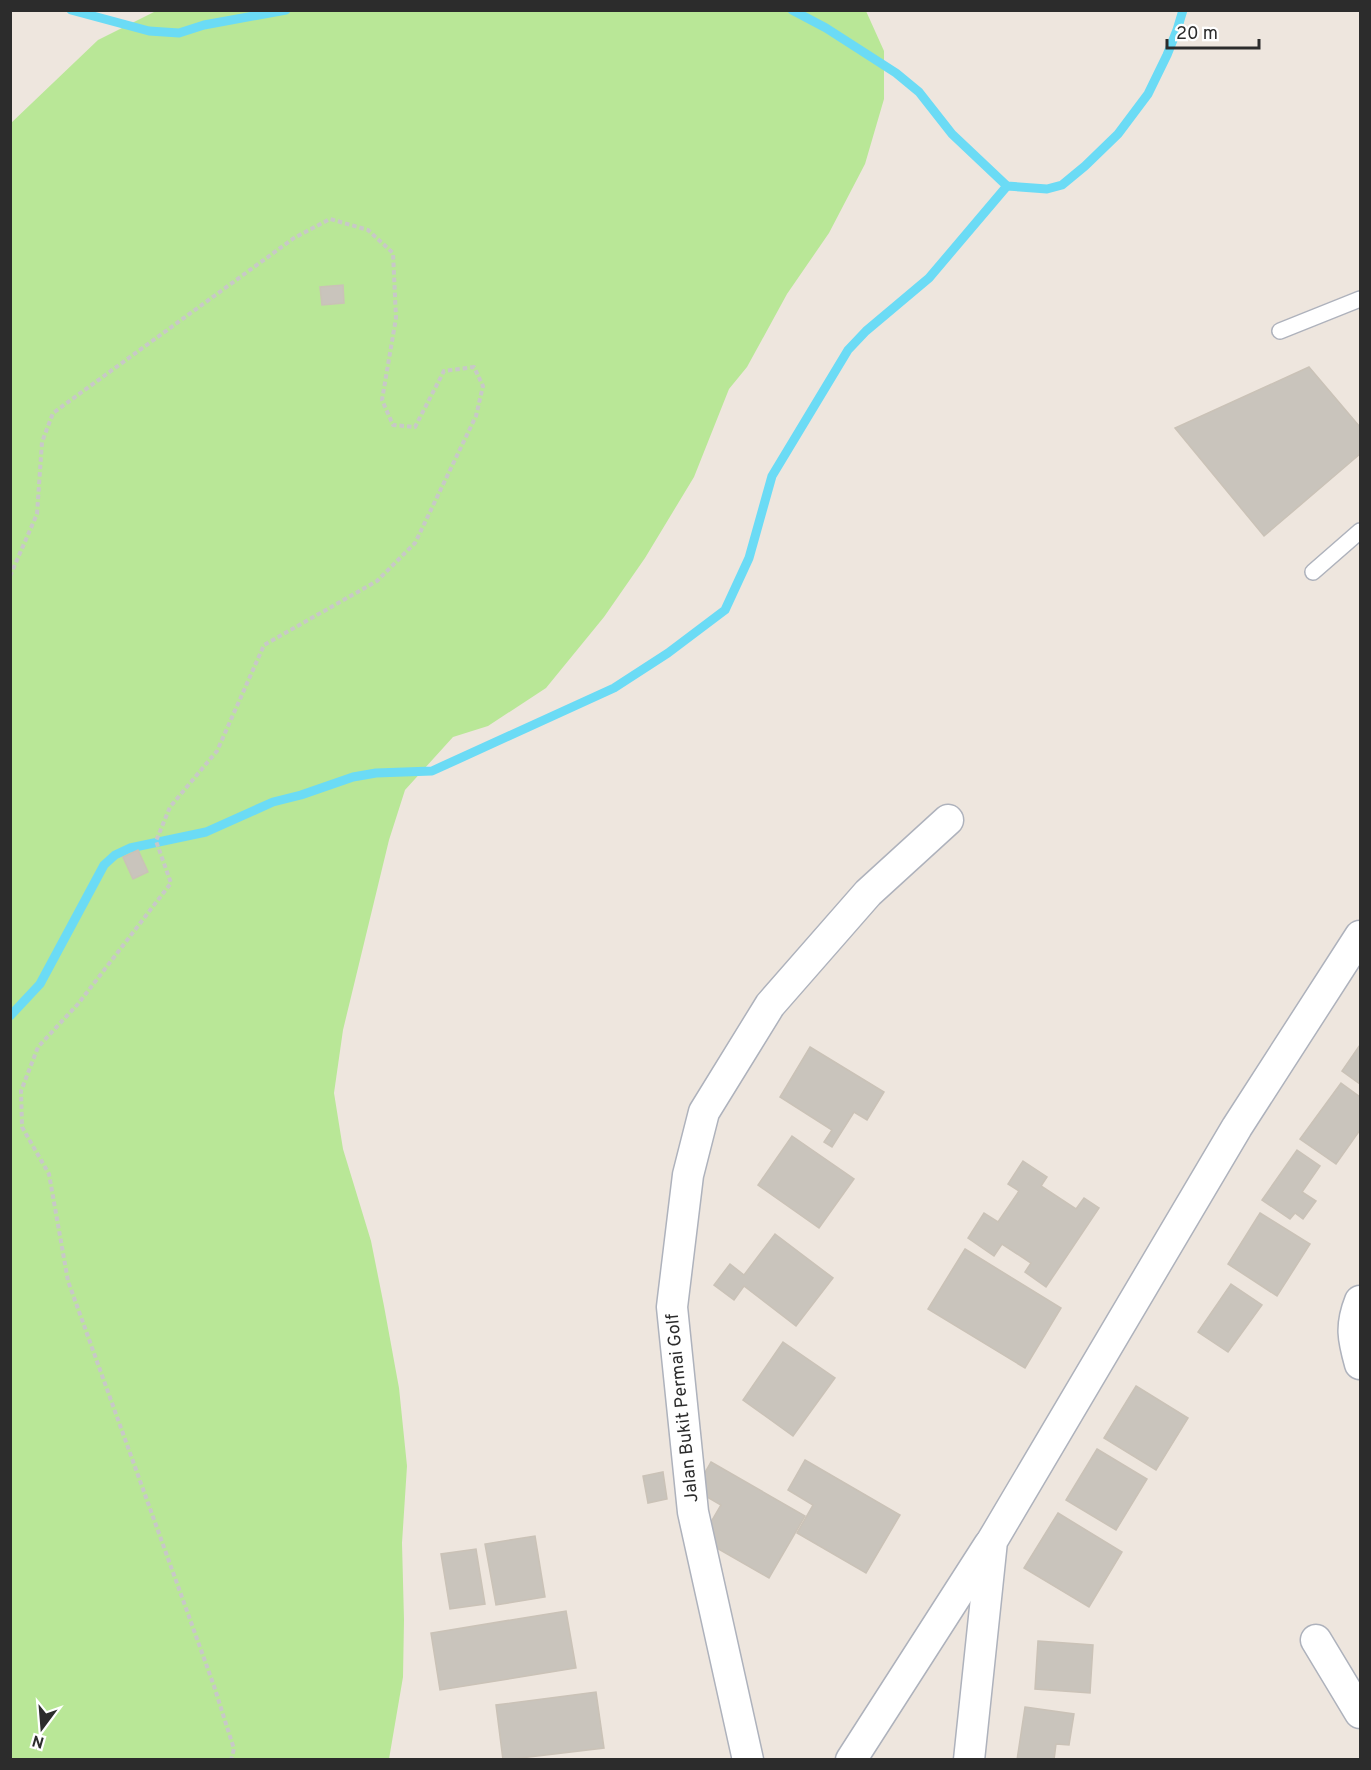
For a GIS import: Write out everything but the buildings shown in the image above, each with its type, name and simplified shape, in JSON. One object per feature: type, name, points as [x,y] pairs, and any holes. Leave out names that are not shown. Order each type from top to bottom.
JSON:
[{"type":"street","name":"Jalan Bukit Permai Golf","points":[[748,1760],[693,1512],[672,1307],[688,1175],[704,1112],[770,1005],[868,892],[948,820]]},
{"type":"street","points":[[851,1760],[992,1541],[1237,1127],[1360,936]]},
{"type":"street","points":[[1360,1301],[1355,1313],[1353,1340],[1360,1364]]},
{"type":"street","points":[[969,1760],[992,1541]]},
{"type":"street","points":[[1316,1640],[1360,1713]]},
{"type":"lane","points":[[1280,331],[1360,298]]},
{"type":"lane","points":[[1313,572],[1360,531]]},
{"type":"path","points":[[10,576],[37,514],[42,442],[53,413],[294,238],[330,219],[368,230],[393,253],[396,318],[382,400],[393,425],[416,427],[444,371],[474,367],[483,386],[476,416],[415,543],[377,581],[264,645],[217,751],[170,807],[156,841],[171,883],[78,1004],[38,1047],[21,1091],[22,1127],[49,1174],[68,1281],[213,1686],[234,1749],[231,1760]]},
{"type":"green space","points":[[156,11],[866,11],[884,51],[884,99],[865,164],[829,233],[787,294],[747,367],[729,389],[694,477],[645,558],[604,617],[546,688],[488,726],[453,737],[405,790],[389,840],[343,1030],[334,1093],[343,1149],[371,1241],[384,1306],[399,1388],[407,1466],[402,1543],[403,1677],[389,1759],[11,1759],[10,124],[98,40]]},
{"type":"waterway","points":[[71,10],[149,31],[179,33],[204,25],[286,10]]},
{"type":"waterway","points":[[792,10],[826,28],[896,73],[919,92],[952,134],[1007,186],[1047,189],[1062,185],[1118,134],[1148,94],[1167,55],[1183,10]]},
{"type":"waterway","points":[[10,1016],[40,984],[104,865],[115,855],[130,848],[206,832],[273,802],[353,777],[376,773],[432,771],[614,688],[668,653],[725,610],[749,558],[772,476],[848,350],[866,331],[929,278],[1007,186]]}]
